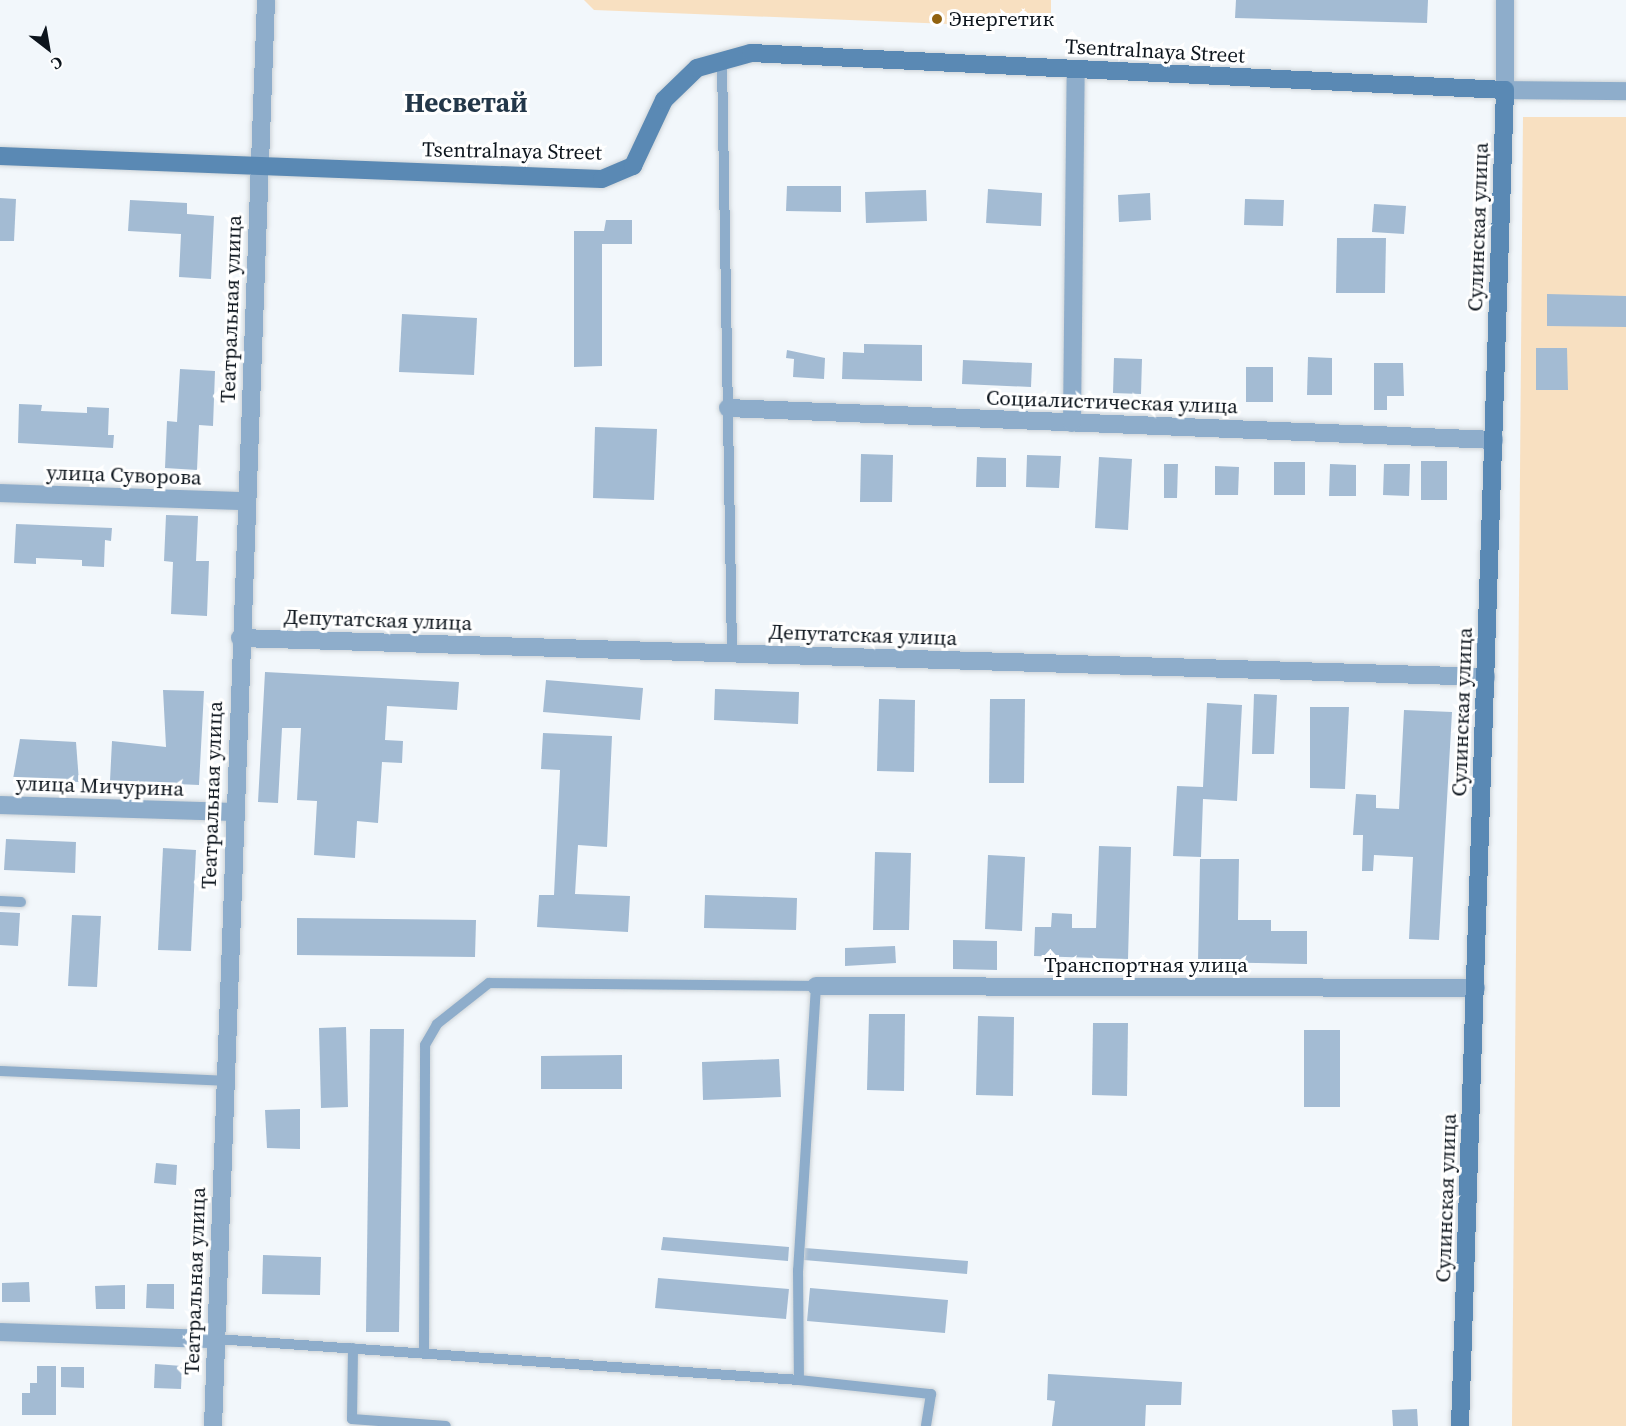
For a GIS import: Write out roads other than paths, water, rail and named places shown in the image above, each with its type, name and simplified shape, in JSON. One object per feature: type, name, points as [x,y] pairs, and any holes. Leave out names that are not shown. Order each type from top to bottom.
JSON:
[{"type":"main road","name":"Tsentralnaya Street","points":[[0,156],[602,179],[633,166],[664,100],[697,68],[751,54],[1505,90]]},
{"type":"main road","name":"Сулинская улица","points":[[1460,1426],[1505,90]]},
{"type":"street","name":"Театральная улица","points":[[213,1426],[240,638],[266,0]]},
{"type":"street","name":"Сулинская улица","points":[[1505,0],[1505,90]]},
{"type":"street","points":[[1072,423],[1076,69]]},
{"type":"street","points":[[1505,90],[1626,91]]},
{"type":"street","name":"Социалистическая улица","points":[[728,408],[1494,440]]},
{"type":"street","name":"улица Суворова","points":[[0,493],[246,501]]},
{"type":"street","name":"Депутатская улица","points":[[240,638],[1485,677]]},
{"type":"street","name":"улица Мичурина","points":[[0,805],[234,812]]},
{"type":"street","name":"Транспортная улица","points":[[816,986],[1476,988]]},
{"type":"street","points":[[0,1332],[216,1339]]},
{"type":"lane","points":[[722,61],[732,654]]},
{"type":"lane","points":[[0,901],[21,902]]},
{"type":"lane","points":[[424,1353],[425,1045],[436,1023],[489,982],[816,986],[798,1270],[799,1380]]},
{"type":"lane","points":[[0,1071],[225,1081]]},
{"type":"lane","points":[[216,1339],[799,1380],[931,1394],[926,1426]]},
{"type":"lane","points":[[353,1348],[352,1419],[446,1426]]},
{"type":"place","name":"Энергетик","points":[[937,19]]},
{"type":"district","name":"Несветай","points":[[466,103]]}]
